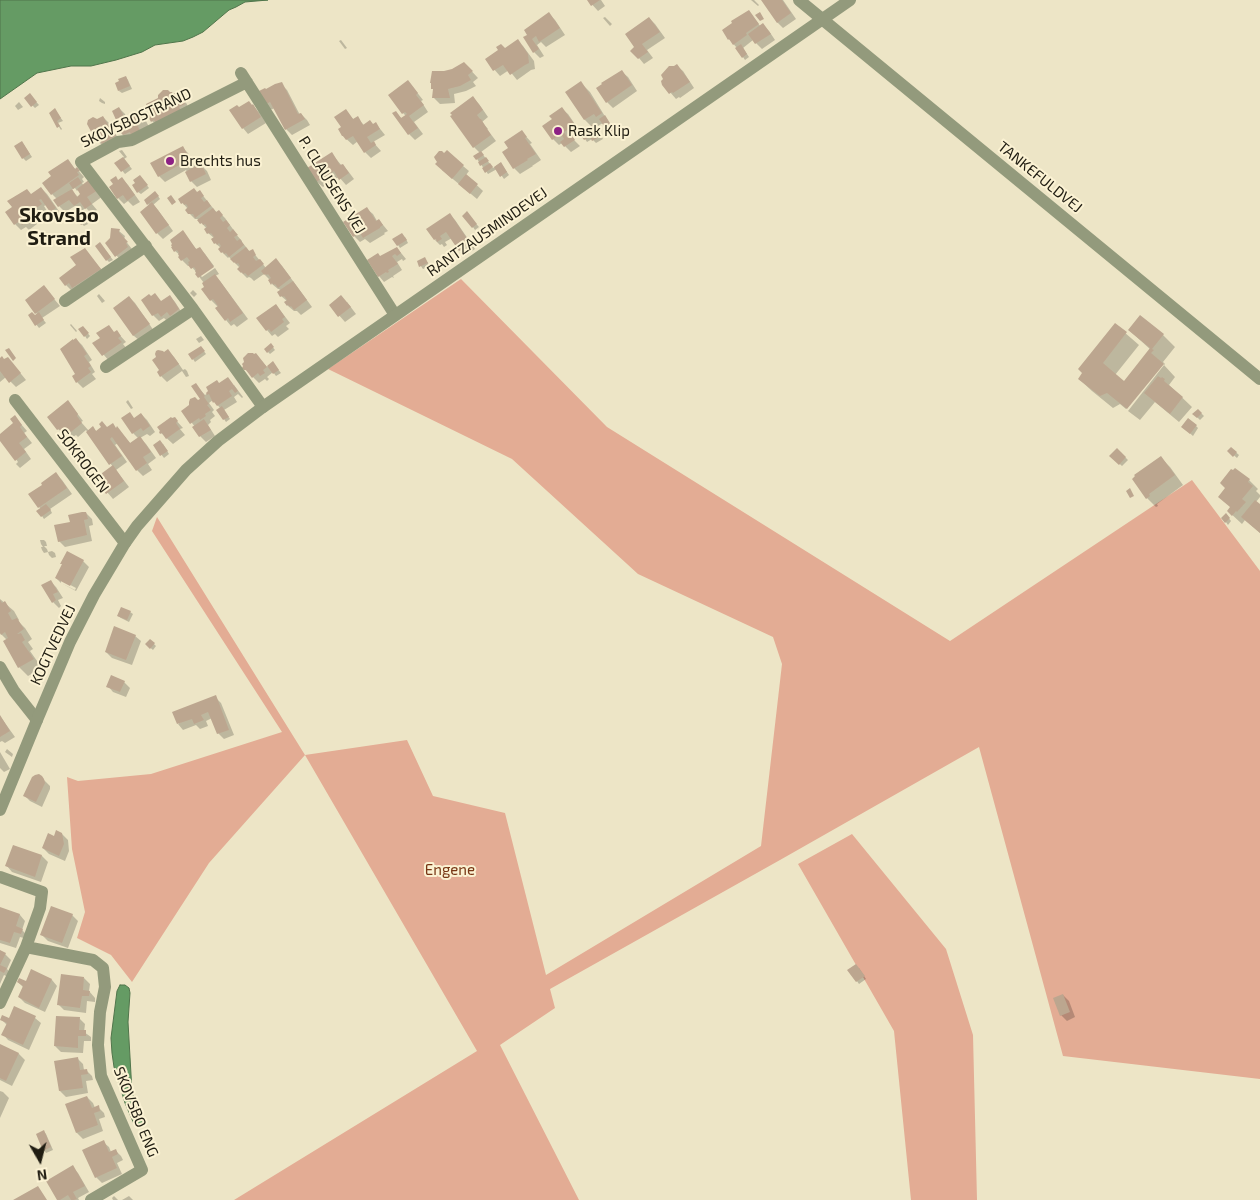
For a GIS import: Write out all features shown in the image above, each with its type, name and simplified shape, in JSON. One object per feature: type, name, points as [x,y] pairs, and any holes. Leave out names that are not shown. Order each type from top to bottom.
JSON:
[{"type":"street","name":"TANKEFULDVEJ","points":[[799,0],[1260,379]]},
{"type":"street","name":"RANTZAUSMINDEVEJ","points":[[156,505],[186,470],[218,441],[263,407],[850,0]]},
{"type":"street","name":"P. CLAUSENS VEJ","points":[[244,77],[395,316]]},
{"type":"street","name":"SKOVSBOSTRAND","points":[[244,77],[132,140],[118,142],[81,162],[193,309],[263,407]]},
{"type":"street","points":[[65,301],[146,246]]},
{"type":"street","points":[[106,367],[193,309]]},
{"type":"street","name":"SØKROGEN","points":[[15,400],[125,543]]},
{"type":"street","name":"KOGTVEDVEJ","points":[[0,810],[70,642],[94,595],[125,543],[156,505]]},
{"type":"street","points":[[0,667],[14,691],[37,720]]},
{"type":"street","points":[[0,876],[42,892],[40,908],[26,947],[0,1003]]},
{"type":"street","name":"SKOVSBO ENG","points":[[26,947],[93,960],[103,968],[105,987],[100,1012],[98,1045],[101,1076],[142,1170],[91,1200]]},
{"type":"green space","name":"Engene","points":[[461,279],[607,427],[950,641],[1192,480],[1260,571],[1260,1079],[1063,1056],[979,747],[550,989],[555,1008],[500,1045],[579,1200],[234,1200],[477,1051],[305,755],[407,740],[433,796],[505,813],[546,975],[761,846],[782,664],[773,637],[638,574],[512,459],[328,369]]},
{"type":"green space","points":[[157,517],[305,755],[209,863],[132,982],[111,955],[77,938],[85,912],[72,849],[67,777],[78,781],[151,774],[282,732],[152,531]]},
{"type":"green space","points":[[852,834],[946,949],[973,1035],[977,1200],[911,1200],[894,1031],[798,864]]},
{"type":"shaded area","points":[[0,0],[268,0],[245,2],[229,10],[203,32],[183,41],[155,45],[142,52],[91,66],[71,66],[37,73],[0,99]]},
{"type":"shaded area","points":[[120,985],[125,985],[129,988],[130,993],[128,1022],[132,1092],[143,1122],[143,1124],[137,1126],[134,1124],[125,1103],[114,1067],[112,1053],[111,1038],[117,991]]},
{"type":"building","points":[[587,0],[600,0],[591,6]]},
{"type":"building","points":[[761,0],[782,0],[791,13],[777,23]]},
{"type":"building","points":[[749,10],[759,24],[733,45],[722,30],[732,23],[731,21]]},
{"type":"building","points":[[549,12],[560,28],[539,42],[536,36],[532,39],[539,49],[533,53],[523,37],[527,35],[524,30]]},
{"type":"building","points":[[760,12],[764,19],[760,21],[755,15]]},
{"type":"building","points":[[649,17],[660,32],[642,44],[648,52],[638,59],[630,51],[634,47],[625,34]]},
{"type":"building","points":[[763,23],[771,34],[755,44],[748,34]]},
{"type":"building","points":[[518,39],[528,54],[529,63],[510,75],[503,65],[493,71],[485,59],[498,50],[496,47],[501,44],[505,48]]},
{"type":"building","points":[[741,44],[747,54],[742,58],[735,48]]},
{"type":"building","points":[[464,62],[473,71],[468,75],[471,80],[460,86],[448,89],[450,98],[432,98],[433,89],[431,89],[430,83],[432,71],[452,69]]},
{"type":"building","points":[[677,64],[690,82],[669,94],[662,85],[661,81],[663,79],[661,75],[669,66]]},
{"type":"building","points":[[622,70],[632,85],[606,103],[596,88]]},
{"type":"building","points":[[126,76],[130,86],[118,91],[115,83],[119,81],[118,79]]},
{"type":"building","points":[[408,80],[424,105],[409,116],[418,128],[408,135],[392,113],[396,111],[401,118],[407,114],[405,112],[402,114],[388,95]]},
{"type":"building","points":[[581,81],[602,113],[596,117],[594,114],[584,120],[565,92]]},
{"type":"building","points":[[282,82],[298,114],[301,113],[305,119],[285,130],[270,102],[264,105],[257,92]]},
{"type":"building","points":[[163,90],[168,90],[173,94],[178,91],[185,104],[179,107],[182,112],[156,124],[154,120],[151,122],[148,116],[151,115],[146,104],[158,98],[158,95]]},
{"type":"building","points":[[30,93],[37,102],[31,107],[24,98]]},
{"type":"building","points":[[473,96],[483,110],[477,115],[491,135],[473,148],[450,116],[452,115],[450,113]]},
{"type":"building","points":[[249,101],[261,117],[242,129],[229,110]]},
{"type":"building","points":[[119,107],[125,118],[139,112],[144,121],[137,124],[140,131],[131,136],[130,132],[123,135],[121,132],[119,133],[112,111]]},
{"type":"building","points":[[562,107],[575,125],[564,132],[567,137],[571,134],[575,140],[564,147],[560,142],[564,139],[561,134],[552,140],[542,126],[552,119],[549,116]]},
{"type":"building","points":[[55,108],[61,118],[57,121],[60,126],[57,128],[49,113]]},
{"type":"building","points":[[346,109],[353,119],[358,116],[363,125],[370,120],[373,124],[376,122],[380,129],[367,137],[371,143],[374,141],[376,145],[364,153],[353,136],[346,140],[338,129],[341,127],[334,117]]},
{"type":"building","points":[[605,115],[616,133],[611,136],[599,119]]},
{"type":"building","points":[[103,116],[116,136],[102,144],[99,139],[96,141],[87,124],[88,120],[93,117],[97,119]]},
{"type":"building","points":[[594,124],[601,136],[592,141],[590,137],[584,140],[579,133]]},
{"type":"building","points":[[522,130],[536,154],[513,169],[502,152],[508,148],[504,142]]},
{"type":"building","points":[[22,141],[30,154],[22,159],[14,146]]},
{"type":"building","name":"Brechts hus","points":[[183,146],[190,159],[158,177],[150,163]]},
{"type":"building","points":[[447,150],[464,165],[452,179],[435,164],[437,162],[434,157],[439,151],[444,153]]},
{"type":"building","points":[[481,151],[484,155],[476,160],[473,156]]},
{"type":"building","points":[[332,152],[340,165],[343,164],[349,173],[339,180],[334,171],[316,182],[307,168]]},
{"type":"building","points":[[123,157],[130,166],[121,172],[114,163]]},
{"type":"building","points":[[486,157],[489,161],[480,166],[478,162]]},
{"type":"building","points":[[68,159],[75,169],[77,167],[80,171],[77,172],[79,175],[51,195],[42,183],[51,176],[48,172]]},
{"type":"building","points":[[501,162],[507,172],[500,177],[494,167]]},
{"type":"building","points":[[201,163],[206,174],[190,182],[185,172]]},
{"type":"building","points":[[490,163],[493,167],[485,173],[482,168]]},
{"type":"building","points":[[466,174],[478,184],[470,194],[458,184]]},
{"type":"building","points":[[140,175],[148,185],[137,193],[132,185],[135,183],[133,180]]},
{"type":"building","points":[[116,176],[118,180],[122,177],[135,195],[127,201],[123,195],[117,199],[109,187],[113,184],[110,180]]},
{"type":"building","points":[[78,177],[82,183],[73,189],[69,183]]},
{"type":"building","points":[[90,179],[98,190],[87,197],[92,204],[85,209],[80,202],[74,206],[69,200],[58,207],[53,200],[72,189],[77,197],[80,194],[77,189]]},
{"type":"building","points":[[41,187],[56,208],[50,212],[41,199],[39,200],[42,204],[29,213],[32,218],[22,225],[20,221],[14,225],[5,212],[12,207],[7,201],[27,189],[31,194]]},
{"type":"building","points":[[194,188],[197,192],[200,190],[204,196],[201,198],[204,202],[207,200],[211,206],[195,218],[193,214],[188,214],[185,210],[188,207],[186,204],[181,204],[178,199]]},
{"type":"building","points":[[155,191],[159,196],[147,205],[144,200]]},
{"type":"building","points":[[171,195],[176,202],[172,205],[167,198]]},
{"type":"building","points":[[152,202],[169,225],[156,234],[140,212]]},
{"type":"building","points":[[367,207],[376,221],[379,219],[383,225],[363,238],[360,233],[353,237],[343,222]]},
{"type":"building","points":[[213,208],[216,212],[219,210],[223,215],[220,218],[223,222],[226,220],[230,225],[227,228],[230,232],[233,229],[238,235],[234,237],[237,241],[240,239],[244,245],[229,257],[218,249],[221,246],[219,243],[217,245],[216,243],[214,244],[211,239],[214,237],[211,233],[207,234],[204,229],[207,227],[205,224],[200,224],[197,220]]},
{"type":"building","points":[[467,211],[477,224],[472,228],[462,216]]},
{"type":"building","points":[[450,213],[470,243],[459,251],[446,232],[440,236],[442,239],[437,242],[426,229]]},
{"type":"building","points":[[83,216],[86,221],[81,225],[78,220]]},
{"type":"building","points":[[111,228],[120,229],[119,232],[128,242],[126,243],[128,247],[115,257],[105,243],[110,238]]},
{"type":"building","points":[[183,230],[196,249],[200,247],[214,267],[198,278],[194,267],[191,269],[188,265],[190,261],[187,257],[181,261],[177,250],[174,252],[171,247],[170,240]]},
{"type":"building","points":[[402,233],[407,240],[397,246],[392,239]]},
{"type":"building","points":[[100,242],[111,257],[106,261],[95,246]]},
{"type":"building","points":[[246,247],[249,251],[253,249],[256,255],[253,257],[256,261],[260,259],[264,264],[248,276],[245,273],[241,273],[237,269],[240,266],[238,263],[234,263],[230,259]]},
{"type":"building","points":[[397,247],[401,253],[397,256],[395,254],[392,256],[398,264],[388,270],[389,272],[378,277],[367,260],[378,253],[380,256]]},
{"type":"building","points":[[85,248],[101,269],[72,288],[69,283],[65,286],[59,278],[76,265],[70,257]]},
{"type":"building","points":[[425,257],[428,263],[419,267],[417,261]]},
{"type":"building","points":[[276,258],[291,278],[278,288],[275,284],[272,283],[271,285],[268,280],[271,278],[268,274],[264,275],[261,271]]},
{"type":"building","points":[[215,274],[243,313],[230,322],[228,318],[225,321],[215,308],[218,306],[213,299],[210,301],[201,289],[204,287],[202,283]]},
{"type":"building","points":[[293,281],[307,300],[294,310],[284,302],[287,300],[284,296],[280,297],[277,292]]},
{"type":"building","points":[[44,285],[55,299],[35,314],[25,300]]},
{"type":"building","points":[[155,293],[161,301],[170,295],[179,309],[170,316],[167,312],[161,317],[158,313],[152,316],[141,300],[149,294],[151,296]]},
{"type":"building","points":[[341,295],[351,307],[338,317],[329,305]]},
{"type":"building","points":[[129,296],[150,324],[133,336],[113,308]]},
{"type":"building","points":[[276,304],[285,317],[282,319],[284,322],[271,332],[269,329],[266,331],[256,318]]},
{"type":"building","points":[[32,312],[35,315],[39,312],[44,320],[35,326],[28,315]]},
{"type":"building","points":[[1140,315],[1164,334],[1151,353],[1164,364],[1127,409],[1107,393],[1100,396],[1078,379],[1082,373],[1078,369],[1115,323],[1127,332],[1103,363],[1124,381],[1150,348],[1128,330]]},
{"type":"building","points":[[109,325],[114,332],[117,330],[121,336],[118,338],[122,342],[102,356],[92,343],[100,338],[96,333]]},
{"type":"building","points":[[83,326],[89,333],[84,337],[78,329]]},
{"type":"building","points":[[76,338],[87,354],[84,356],[91,366],[88,368],[91,372],[76,383],[72,376],[75,374],[60,349]]},
{"type":"building","points":[[271,343],[274,347],[267,353],[264,349]]},
{"type":"building","points":[[201,346],[205,351],[192,360],[188,354]]},
{"type":"building","points":[[9,348],[16,358],[13,361],[5,350]]},
{"type":"building","points":[[168,349],[179,364],[160,377],[157,372],[159,370],[152,360],[156,357],[156,351],[164,352]]},
{"type":"building","points":[[248,353],[256,353],[267,367],[263,370],[265,373],[260,376],[258,373],[252,378],[242,368],[243,358]]},
{"type":"building","points":[[2,356],[4,359],[8,357],[21,373],[9,383],[0,371],[0,358]]},
{"type":"building","points":[[273,361],[279,370],[273,374],[267,366]]},
{"type":"building","points":[[1158,376],[1165,379],[1164,381],[1183,397],[1170,414],[1144,393]]},
{"type":"building","points":[[228,377],[238,391],[235,393],[232,389],[229,391],[232,396],[217,406],[213,403],[209,394],[207,395],[206,387],[217,380],[219,383]]},
{"type":"building","points":[[196,383],[205,396],[209,404],[207,405],[211,410],[200,420],[199,418],[190,424],[181,411],[189,405],[190,399],[195,397],[198,400],[200,399],[191,386]]},
{"type":"building","points":[[68,400],[82,423],[64,435],[59,429],[57,430],[47,417]]},
{"type":"building","points":[[222,406],[229,417],[223,420],[216,410]]},
{"type":"building","points":[[1198,409],[1202,413],[1197,418],[1192,414]]},
{"type":"building","points":[[130,412],[134,418],[141,413],[150,426],[143,431],[141,428],[132,434],[121,418]]},
{"type":"building","points":[[15,415],[27,437],[19,443],[26,452],[15,461],[0,441],[0,434],[13,423],[10,419]]},
{"type":"building","points":[[171,417],[175,417],[178,421],[176,423],[180,429],[166,439],[162,433],[160,434],[157,427]]},
{"type":"building","points":[[1188,418],[1197,425],[1190,434],[1181,427]]},
{"type":"building","points":[[204,419],[211,430],[199,437],[192,427]]},
{"type":"building","points":[[102,421],[107,427],[113,423],[116,428],[117,426],[130,443],[140,436],[151,452],[143,457],[147,463],[136,471],[112,437],[110,439],[122,456],[109,465],[86,432],[93,426],[96,431],[101,427],[99,424]]},
{"type":"building","points":[[160,440],[168,451],[160,456],[153,445]]},
{"type":"building","points":[[1231,447],[1237,452],[1233,457],[1227,451]]},
{"type":"building","points":[[1117,448],[1126,457],[1119,465],[1109,456]]},
{"type":"building","points":[[1161,456],[1175,475],[1149,494],[1150,496],[1146,499],[1132,479],[1134,475]]},
{"type":"building","points":[[113,465],[124,481],[106,494],[94,479]]},
{"type":"building","points":[[1235,468],[1250,479],[1248,482],[1253,486],[1242,499],[1246,502],[1232,516],[1227,511],[1230,507],[1218,497],[1225,488],[1220,483],[1231,469]]},
{"type":"building","points":[[56,472],[67,488],[38,508],[28,494],[42,485],[41,483]]},
{"type":"building","points":[[1130,488],[1134,496],[1130,498],[1126,491]]},
{"type":"building","points":[[1255,500],[1260,504],[1260,533],[1241,517]]},
{"type":"building","points":[[46,504],[51,510],[41,517],[36,511]]},
{"type":"building","points":[[86,512],[88,519],[84,520],[87,535],[58,542],[54,525],[70,522],[68,515]]},
{"type":"building","points":[[1226,513],[1230,518],[1225,523],[1221,518]]},
{"type":"building","points":[[67,551],[84,560],[70,586],[55,578]]},
{"type":"building","points":[[51,580],[58,592],[53,594],[56,600],[52,603],[41,585]]},
{"type":"building","points":[[0,600],[2,603],[5,601],[11,611],[8,613],[12,620],[17,618],[24,629],[17,634],[21,633],[25,640],[22,642],[34,659],[18,668],[3,641],[8,638],[5,632],[1,635],[0,633]]},
{"type":"building","points":[[121,607],[131,611],[127,620],[117,616]]},
{"type":"building","points":[[114,626],[136,635],[126,660],[105,652]]},
{"type":"building","points":[[150,639],[155,643],[150,649],[145,644]]},
{"type":"building","points":[[111,675],[125,681],[120,692],[106,687]]},
{"type":"building","points":[[216,695],[229,730],[217,734],[208,712],[201,715],[204,720],[194,724],[192,719],[177,724],[172,712]]},
{"type":"building","points":[[0,715],[10,731],[0,737]]},
{"type":"building","points":[[39,774],[45,783],[36,802],[23,796],[32,777]]},
{"type":"building","points":[[56,830],[62,833],[64,844],[59,856],[42,848],[48,833],[54,836]]},
{"type":"building","points":[[13,845],[42,855],[35,877],[5,866]]},
{"type":"building","points":[[51,906],[73,914],[62,943],[40,935]]},
{"type":"building","points":[[0,907],[20,914],[16,926],[23,929],[21,934],[14,932],[10,943],[0,940]]},
{"type":"building","points":[[0,950],[6,953],[0,965]]},
{"type":"building","points":[[856,964],[865,976],[856,982],[847,970]]},
{"type":"building","points":[[0,965],[7,968],[4,973],[0,971]]},
{"type":"building","points":[[31,969],[52,979],[39,1008],[18,997],[23,986],[17,982],[19,978],[26,981]]},
{"type":"building","points":[[61,974],[84,977],[83,990],[90,991],[89,996],[82,996],[80,1008],[57,1005]]},
{"type":"building","points":[[1063,994],[1070,1012],[1060,1016],[1053,998]]},
{"type":"building","points":[[14,1006],[36,1016],[23,1045],[1,1035],[7,1023],[0,1020],[2,1015],[9,1018]]},
{"type":"building","points":[[56,1016],[80,1017],[79,1030],[86,1030],[86,1036],[78,1036],[78,1048],[54,1046]]},
{"type":"building","points":[[0,1044],[19,1053],[6,1081],[0,1078]]},
{"type":"building","points":[[78,1057],[80,1070],[87,1069],[88,1074],[81,1075],[83,1088],[59,1091],[54,1061]]},
{"type":"building","points":[[87,1096],[92,1108],[99,1105],[100,1111],[94,1113],[98,1125],[76,1133],[65,1104]]},
{"type":"building","points":[[44,1130],[51,1147],[43,1151],[36,1134]]},
{"type":"building","points":[[104,1140],[109,1152],[116,1149],[118,1154],[112,1157],[117,1168],[95,1178],[82,1150]]},
{"type":"building","points":[[73,1165],[85,1186],[73,1192],[77,1199],[71,1200],[68,1195],[57,1200],[46,1181]]},
{"type":"building","points":[[38,1186],[47,1200],[13,1200]]},
{"type":"place","name":"Rask Klip","points":[[558,131]]},
{"type":"place","name":"Brechts hus","points":[[170,161]]},
{"type":"district","name":"Skovsbo Strand","points":[[59,226]]}]
